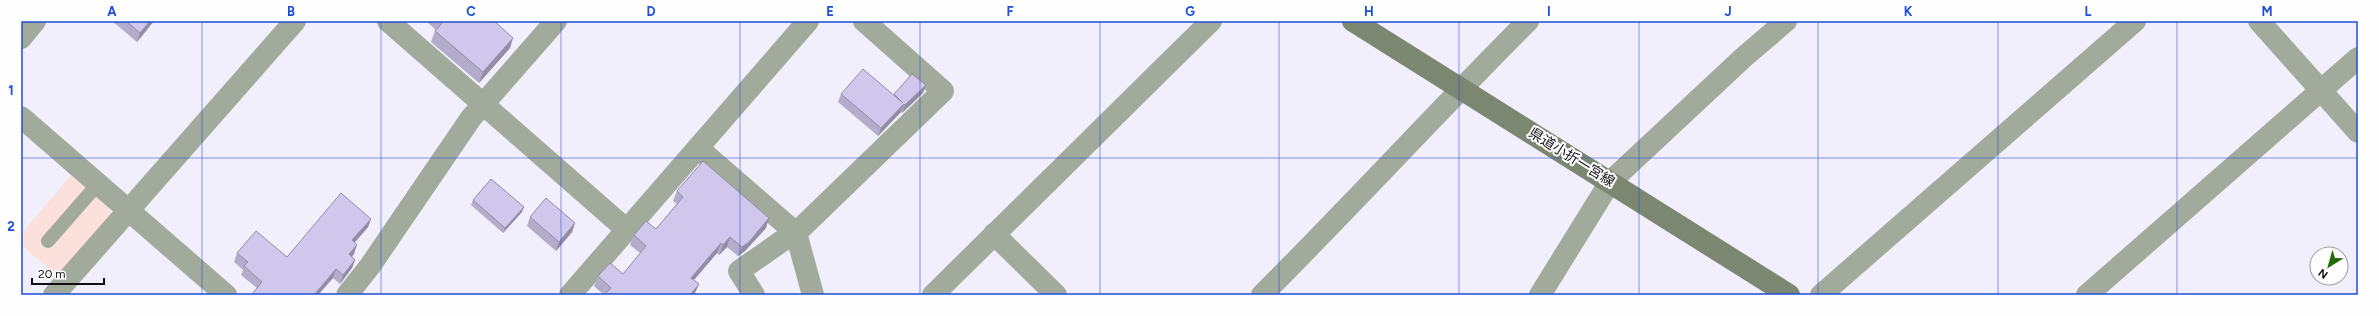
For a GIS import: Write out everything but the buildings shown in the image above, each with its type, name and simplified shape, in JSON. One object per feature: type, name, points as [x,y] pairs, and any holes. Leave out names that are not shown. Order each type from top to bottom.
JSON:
[{"type":"main road","name":"県道小折一宮線","points":[[1353,21],[1789,295]]},
{"type":"street","points":[[21,38],[36,21]]},
{"type":"street","points":[[54,295],[295,21]]},
{"type":"street","points":[[388,21],[626,230]]},
{"type":"street","points":[[347,295],[370,266],[467,124],[556,21]]},
{"type":"street","points":[[570,295],[808,21]]},
{"type":"street","points":[[754,295],[739,271],[795,233],[943,91],[864,21]]},
{"type":"street","points":[[933,295],[1210,21]]},
{"type":"street","points":[[1262,295],[1355,202],[1461,88],[1528,21]]},
{"type":"street","points":[[1540,295],[1610,182],[1744,57],[1786,21]]},
{"type":"street","points":[[1821,295],[2135,21]]},
{"type":"street","points":[[2259,21],[2358,132]]},
{"type":"street","points":[[2086,295],[2358,58]]},
{"type":"street","points":[[21,117],[128,212],[226,295]]},
{"type":"street","points":[[698,148],[795,233],[813,295]]},
{"type":"street","points":[[994,234],[1056,295]]},
{"type":"lane","points":[[48,241],[98,185]]},
{"type":"shaded area","points":[[73,173],[109,206],[110,215],[57,276],[21,245],[21,234]]}]
